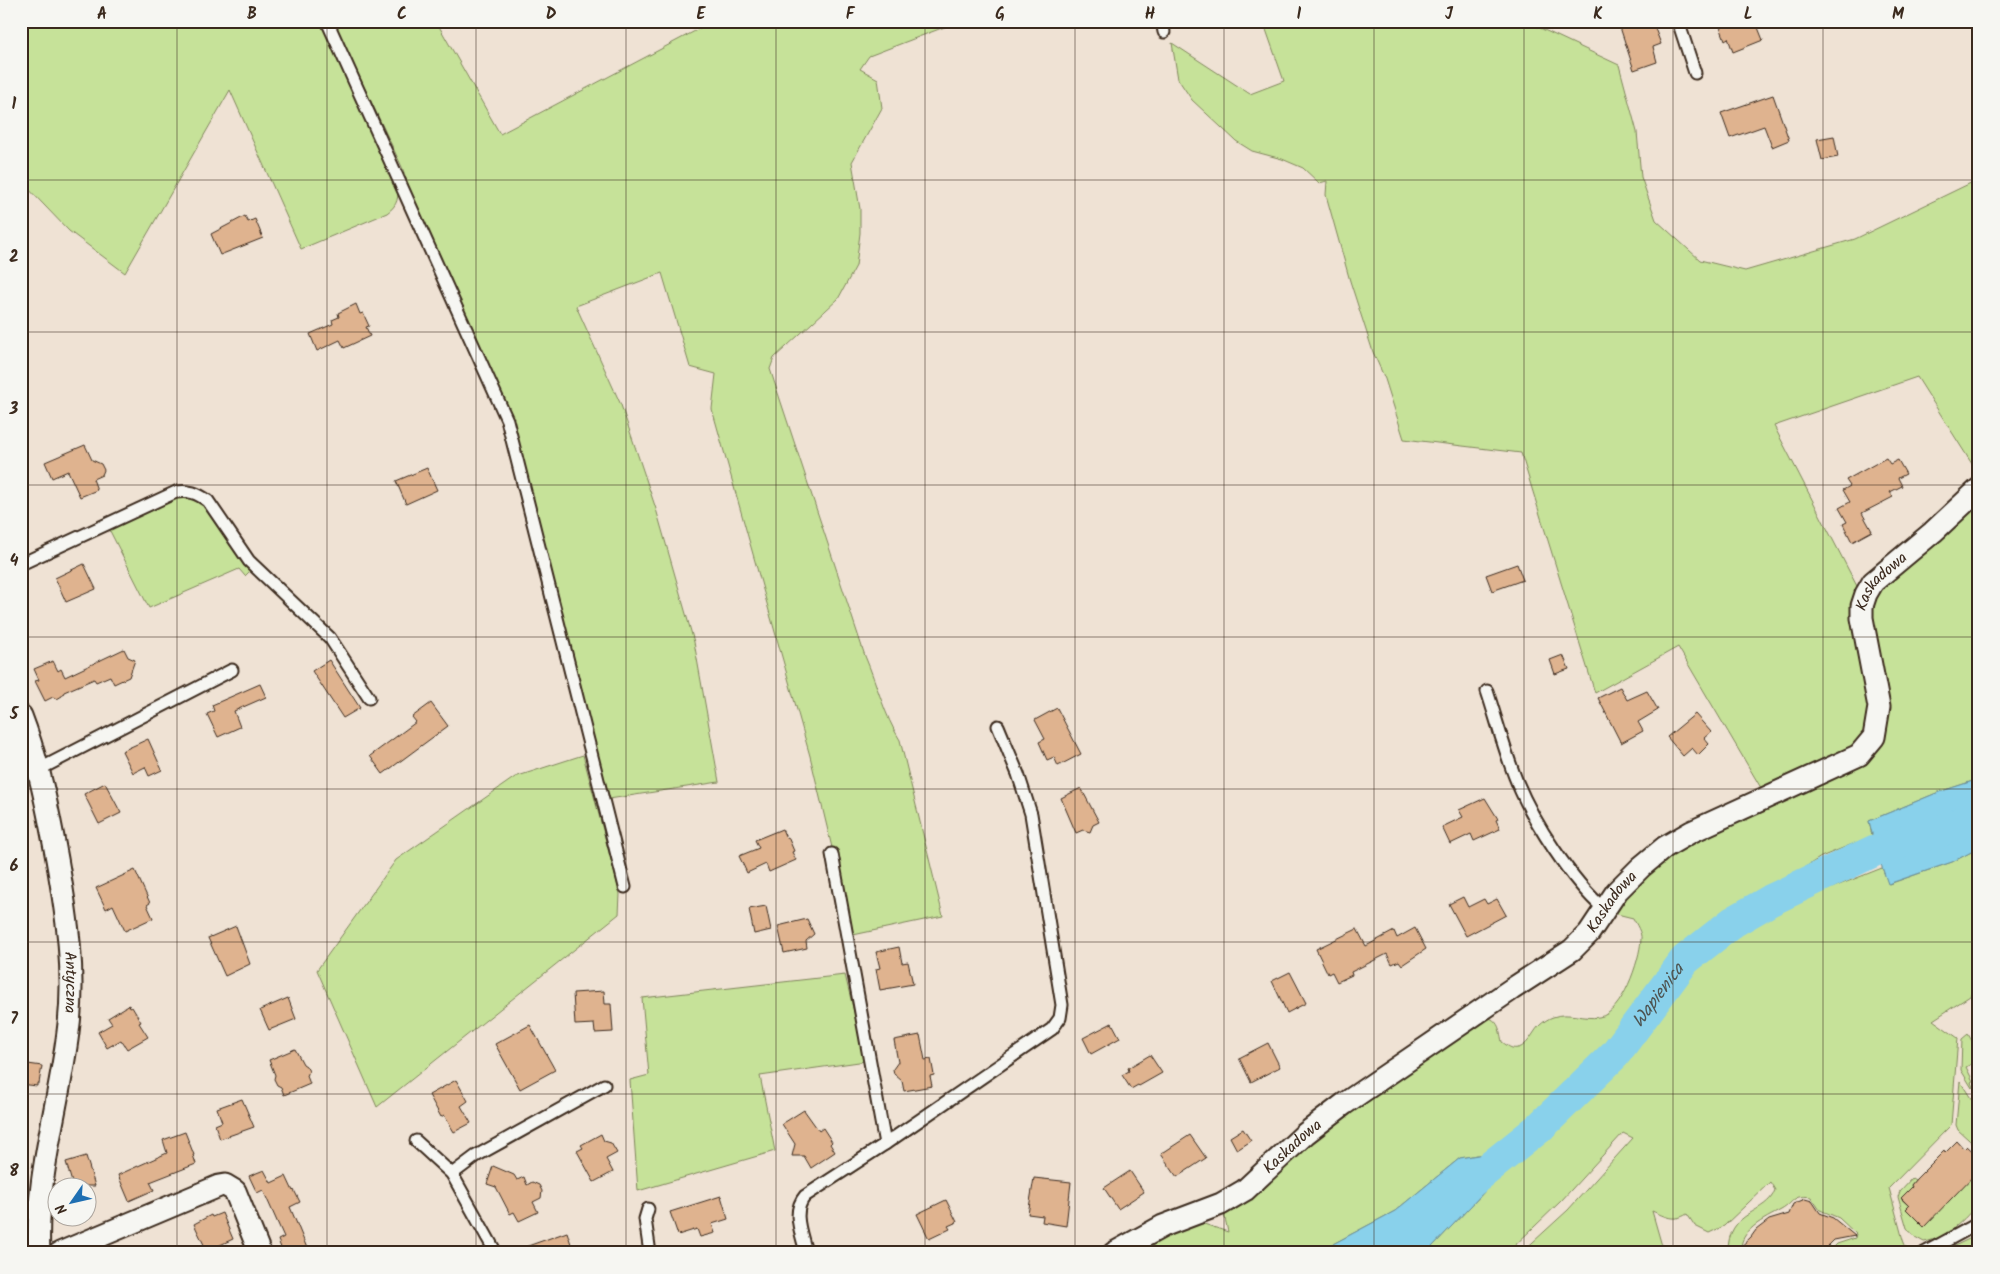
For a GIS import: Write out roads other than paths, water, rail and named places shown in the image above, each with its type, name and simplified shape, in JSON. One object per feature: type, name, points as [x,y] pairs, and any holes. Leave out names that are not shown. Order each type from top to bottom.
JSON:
[{"type":"street","name":"Kaskadowa","points":[[1114,1253],[1163,1226],[1221,1204],[1245,1190],[1305,1134],[1338,1108],[1504,994],[1572,950],[1589,933],[1618,891],[1664,847],[1690,832],[1859,755],[1874,737],[1879,707],[1862,618],[1862,606],[1866,594],[1873,582],[1933,532],[1979,489]]},
{"type":"street","name":"Antyczna","points":[[21,716],[40,769],[62,888],[72,975],[68,1033],[38,1211],[39,1253]]},
{"type":"street","points":[[60,1253],[219,1186],[226,1185],[235,1192],[260,1253]]},
{"type":"lane","points":[[327,21],[507,420],[625,887]]},
{"type":"lane","points":[[1678,21],[1695,73]]},
{"type":"lane","points":[[21,564],[176,492],[187,490],[200,495],[208,501],[249,561],[330,638],[369,698]]},
{"type":"lane","points":[[40,769],[232,670]]},
{"type":"lane","points":[[1487,691],[1517,783],[1558,854],[1584,889],[1604,909]]},
{"type":"lane","points":[[806,1253],[797,1211],[799,1203],[805,1196],[885,1144],[1052,1029],[1060,1018],[1062,1005],[1031,814],[1018,774],[998,726]]},
{"type":"lane","points":[[832,854],[885,1144]]},
{"type":"lane","points":[[452,1174],[476,1156],[604,1085]]},
{"type":"lane","points":[[416,1141],[452,1174],[496,1253]]},
{"type":"lane","points":[[648,1209],[645,1220],[650,1253]]},
{"type":"lane","points":[[1924,1253],[1979,1223]]},
{"type":"water","points":[[1979,779],[1979,848],[1952,862],[1888,884],[1876,850],[1869,821],[1939,792]]},
{"type":"water","points":[[1490,1153],[1498,1167],[1485,1191],[1431,1248],[1423,1253],[1316,1253],[1395,1211],[1460,1158]]},
{"type":"waterway","name":"Wapienica","points":[[1460,1191],[1539,1128],[1615,1054],[1685,960],[1733,922],[1771,900],[1876,850],[1953,827],[1979,813]]}]
